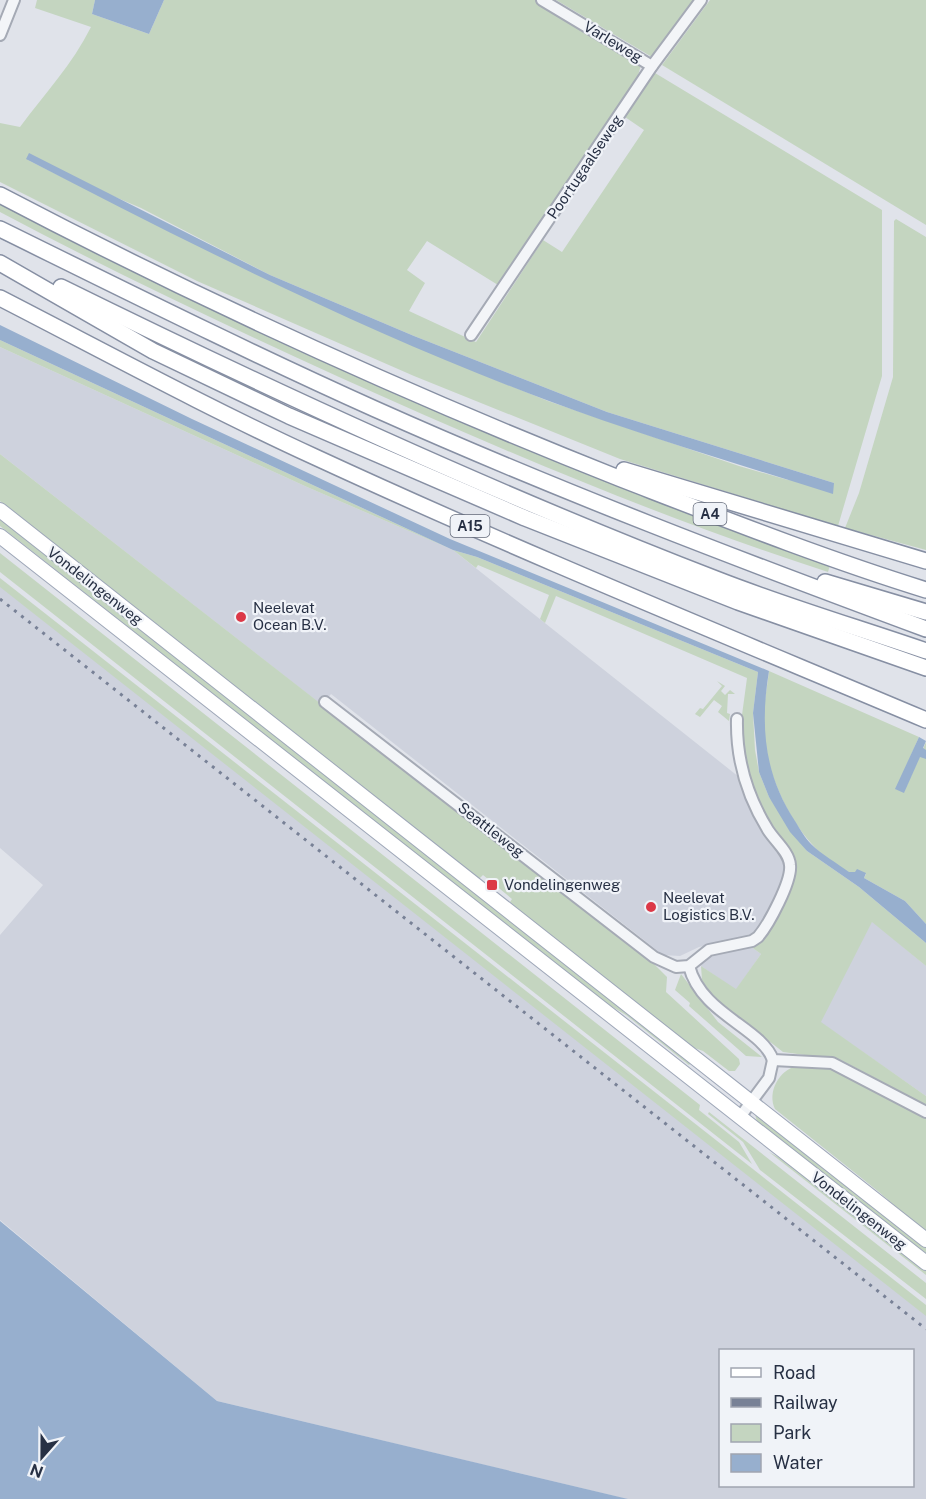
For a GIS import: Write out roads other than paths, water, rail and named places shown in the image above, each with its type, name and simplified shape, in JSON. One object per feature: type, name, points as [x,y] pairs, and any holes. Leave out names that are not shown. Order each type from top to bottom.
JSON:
[{"type":"highway","points":[[0,195],[168,282],[498,430],[926,561]]},
{"type":"highway","points":[[0,229],[197,326],[375,409],[665,532],[926,629]]},
{"type":"highway","points":[[0,257],[376,438],[534,507],[718,580],[926,651]]},
{"type":"highway","name":"A15","points":[[0,263],[153,351],[289,416],[525,518],[738,602],[926,668]]},
{"type":"highway","name":"A15","points":[[0,298],[189,397],[316,458],[624,593],[926,720]]},
{"type":"highway","name":"A4","points":[[498,430],[721,518],[926,590]]},
{"type":"highway","name":"A4","points":[[665,532],[926,612]]},
{"type":"highway","name":"A15","points":[[891,657],[926,673]]},
{"type":"main road","name":"Vondelingenweg","points":[[0,510],[926,1240]]},
{"type":"main road","name":"Vondelingenweg","points":[[0,536],[926,1263]]},
{"type":"street","points":[[0,35],[14,0]]},
{"type":"street","name":"Varleweg","points":[[542,0],[652,66]]},
{"type":"street","name":"Poortugaalseweg","points":[[471,335],[652,66],[701,0]]},
{"type":"street","name":"Seattleweg","points":[[325,702],[654,957],[676,967],[690,966]]},
{"type":"street","points":[[737,719],[739,763],[743,776],[757,810],[788,857],[789,878],[758,937],[752,941],[709,950],[690,966],[697,985],[713,1004],[766,1047],[773,1060],[770,1078],[740,1117]]},
{"type":"street","points":[[773,1060],[832,1063],[926,1112]]},
{"type":"water","points":[[95,0],[164,0],[149,34],[92,14]]},
{"type":"water","points":[[29,153],[270,275],[414,336],[607,412],[834,483],[833,494],[584,414],[415,347],[284,288],[154,225],[26,159]]},
{"type":"water","points":[[0,325],[192,419],[450,539],[769,671],[765,711],[767,749],[777,785],[785,803],[805,836],[820,852],[849,872],[855,872],[857,869],[866,873],[864,878],[905,901],[926,924],[926,943],[859,887],[807,851],[790,832],[769,797],[759,772],[753,713],[758,672],[477,557],[453,550],[0,340]]},
{"type":"water","points":[[919,737],[926,741],[923,748],[926,750],[926,759],[920,757],[904,793],[895,789]]},
{"type":"water","points":[[0,1221],[217,1401],[628,1499],[0,1499]]},
{"type":"railway","points":[[0,599],[926,1329]]},
{"type":"place","name":"Neelevat Ocean B.V.","points":[[241,617]]},
{"type":"place","name":"Vondelingenweg","points":[[492,885]]},
{"type":"place","name":"Neelevat Logistics B.V.","points":[[651,907]]}]
